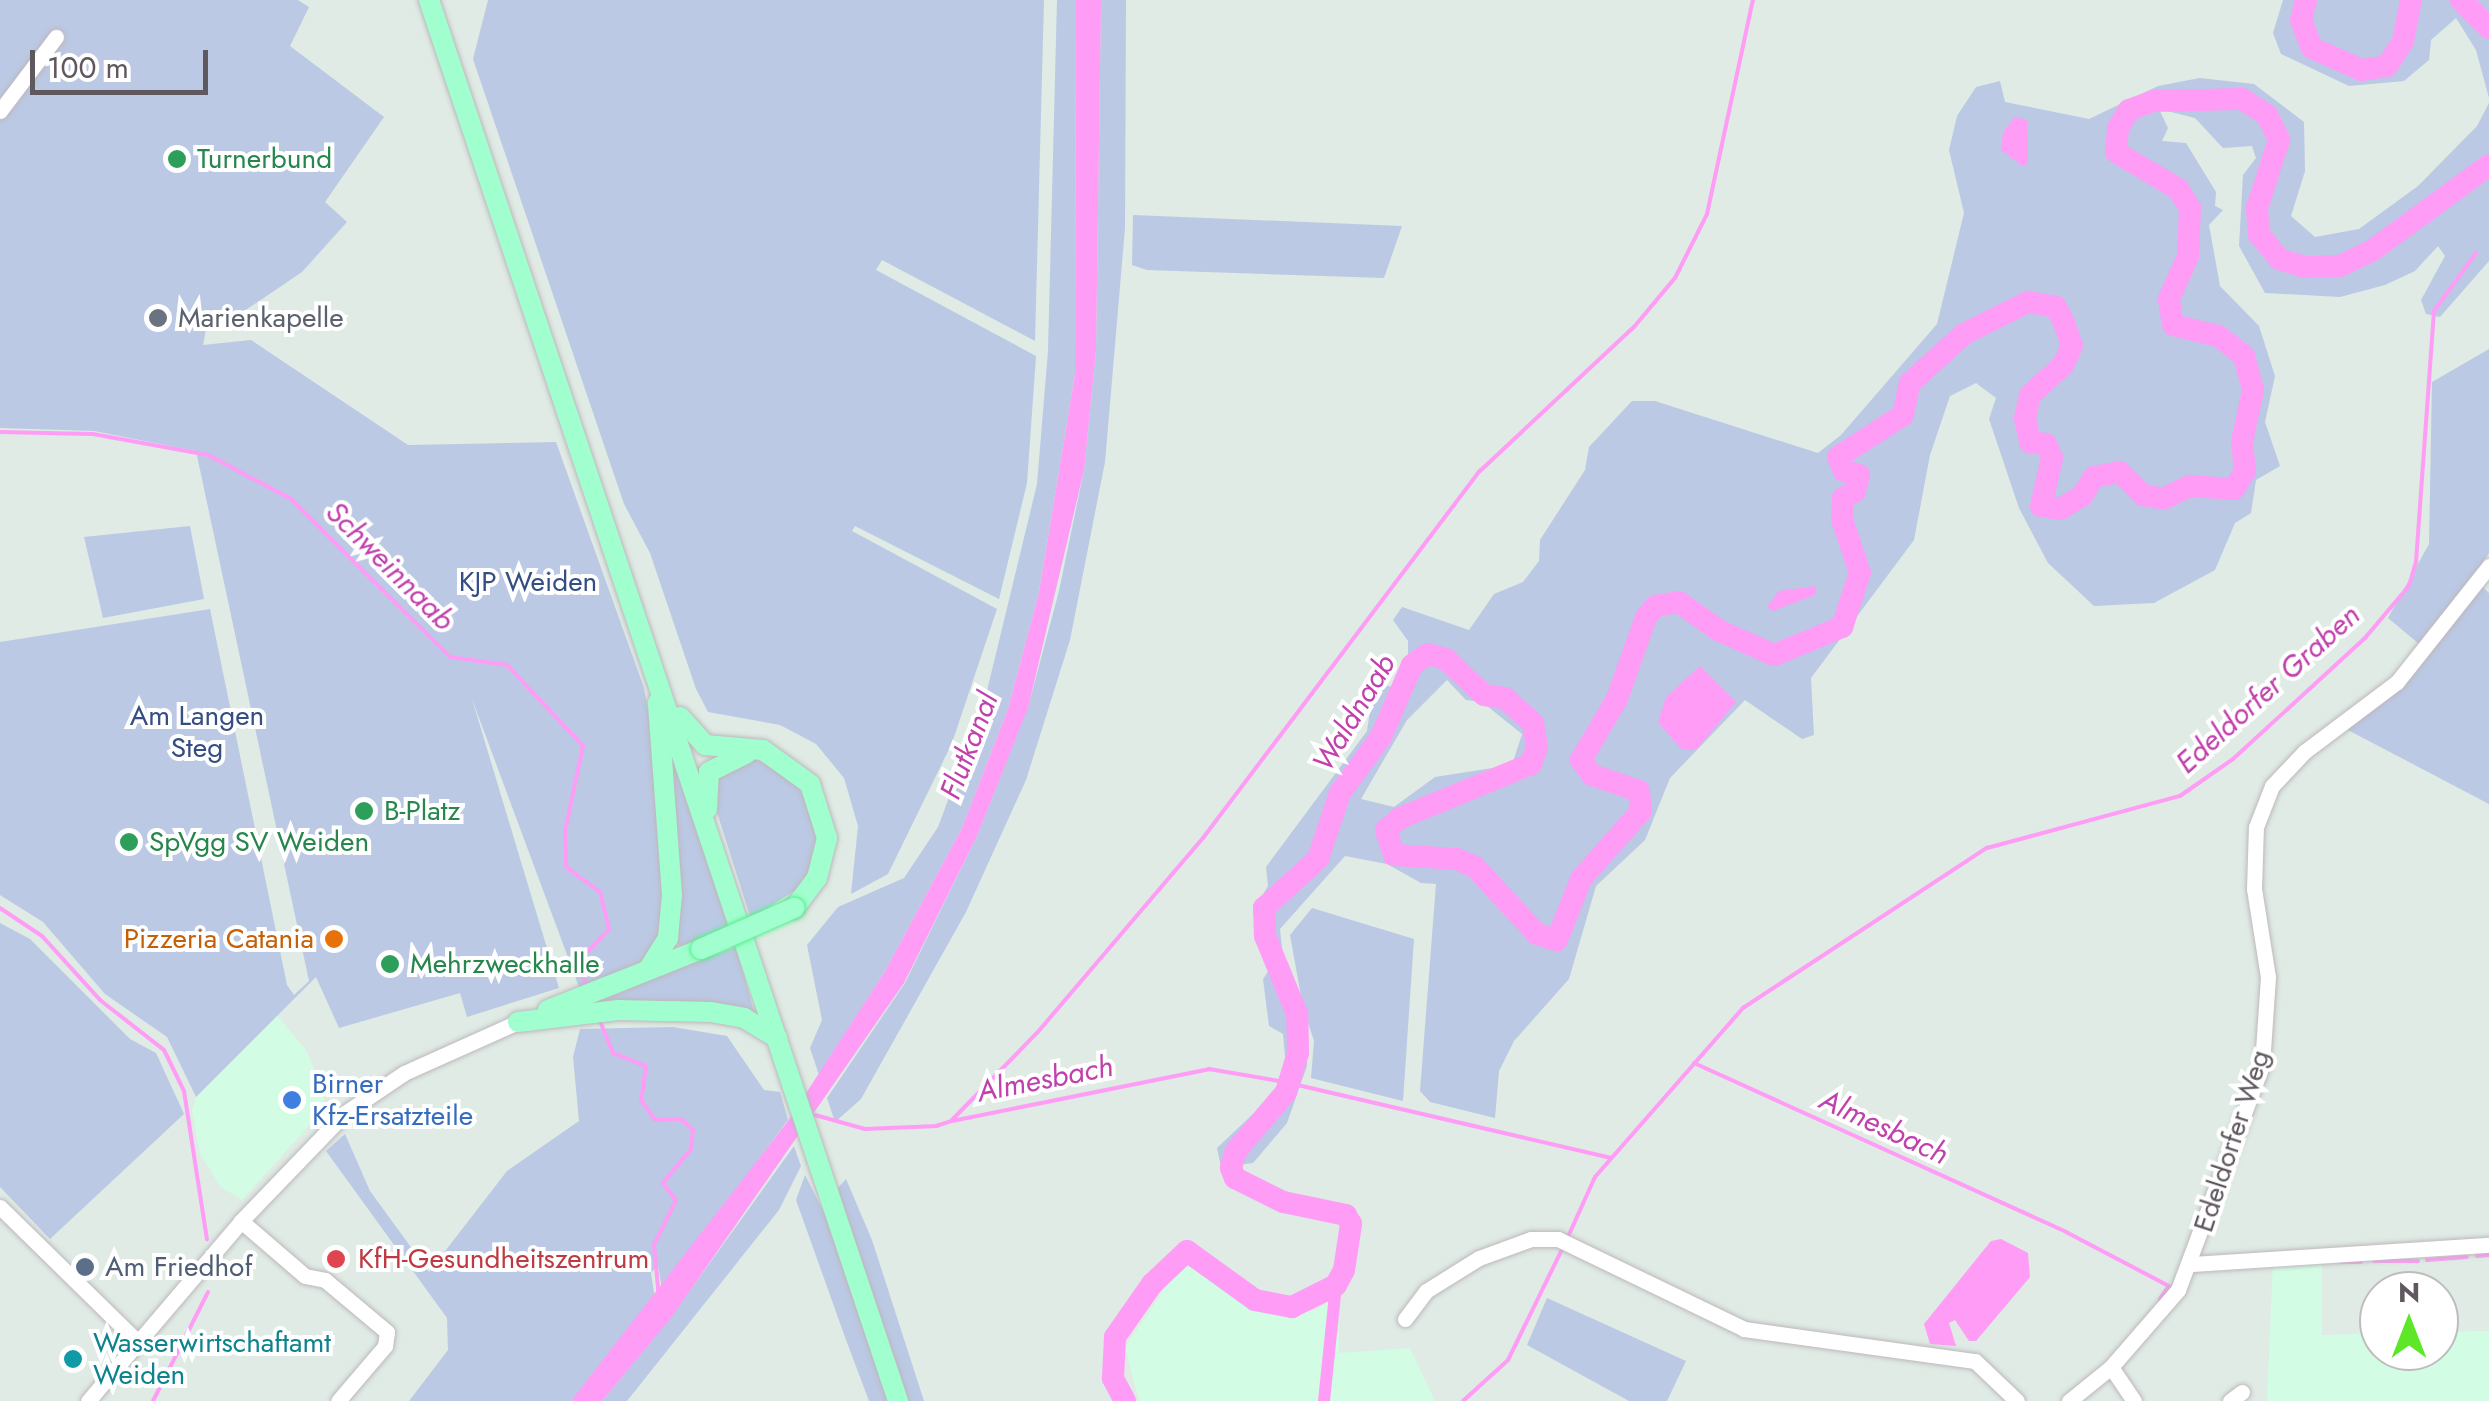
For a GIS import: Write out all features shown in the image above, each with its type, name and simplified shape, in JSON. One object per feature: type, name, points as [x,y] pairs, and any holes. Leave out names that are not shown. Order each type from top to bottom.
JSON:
[{"type":"main road","points":[[429,0],[898,1401]]},
{"type":"main road","points":[[518,1022],[560,1011],[794,908],[817,878],[825,822],[810,784],[763,750],[692,738],[658,676]]},
{"type":"main road","points":[[648,970],[668,938],[672,895],[658,676]]},
{"type":"main road","points":[[711,841],[705,788],[710,772],[732,755],[763,750]]},
{"type":"main road","points":[[560,1011],[662,1009],[744,1018],[777,1038]]},
{"type":"street","points":[[0,111],[56,37]]},
{"type":"street","name":"Edeldorfer Weg","points":[[2068,1401],[2111,1368],[2161,1313],[2192,1264],[2262,1065],[2268,976],[2254,889],[2256,828],[2272,786],[2304,752],[2397,682],[2489,566]]},
{"type":"street","points":[[88,1401],[302,1152],[374,1093],[518,1022]]},
{"type":"street","points":[[0,1208],[137,1341]]},
{"type":"street","points":[[241,1221],[306,1276],[325,1280],[386,1332],[385,1346],[338,1401]]},
{"type":"street","points":[[1405,1319],[1426,1291],[1479,1258],[1531,1239],[1565,1241],[1744,1328],[1975,1361],[2018,1401]]},
{"type":"street","points":[[2192,1264],[2489,1245]]},
{"type":"street","points":[[2111,1368],[2134,1401]]},
{"type":"shaded area","points":[[1076,0],[1101,0],[1096,350],[1084,470],[1028,708],[977,836],[904,983],[671,1318],[602,1401],[571,1401],[788,1121],[884,973],[962,828],[1008,709],[1039,592],[1075,374]]},
{"type":"shaded area","points":[[2015,117],[2027,120],[2028,164],[2022,166],[2001,150],[2003,132]]},
{"type":"shaded area","points":[[1816,586],[1815,595],[1773,611],[1767,607],[1779,591]]},
{"type":"shaded area","points":[[1700,666],[1736,702],[1697,749],[1682,750],[1658,722],[1666,697]]},
{"type":"shaded area","points":[[275,1013],[306,1050],[324,1092],[323,1110],[242,1200],[221,1187],[200,1154],[192,1111],[196,1097]]},
{"type":"shaded area","points":[[2001,1239],[2028,1253],[2030,1277],[1976,1341],[1969,1341],[1955,1320],[1949,1323],[1956,1346],[1930,1344],[1924,1324],[1991,1241]]},
{"type":"shaded area","points":[[1184,1261],[1252,1306],[1278,1313],[1314,1311],[1338,1296],[1339,1353],[1410,1348],[1435,1401],[1139,1401],[1125,1347]]},
{"type":"shaded area","points":[[2273,1261],[2322,1261],[2322,1335],[2359,1334],[2359,1371],[2459,1371],[2459,1332],[2489,1331],[2489,1401],[2267,1401]]},
{"type":"green space","points":[[0,0],[298,0],[309,7],[290,46],[384,117],[325,202],[347,222],[302,272],[222,326],[206,329],[203,345],[251,340],[408,445],[556,442],[644,688],[657,761],[666,841],[662,939],[643,962],[579,987],[472,699],[559,988],[467,1017],[460,993],[339,1028],[316,977],[196,1097],[167,1037],[105,994],[43,922],[0,895],[0,642],[210,609],[287,985],[294,995],[309,981],[196,451],[94,431],[0,428]]},
{"type":"green space","points":[[488,0],[1044,0],[1035,341],[882,260],[876,270],[1036,356],[1027,483],[999,599],[855,526],[852,531],[997,609],[952,743],[888,874],[851,894],[858,826],[844,778],[816,744],[780,725],[708,712],[696,689],[650,553],[624,504],[473,59]]},
{"type":"green space","points":[[1057,0],[1076,0],[1075,374],[1039,592],[1008,709],[962,828],[884,973],[819,1075],[810,1048],[822,1020],[807,945],[838,907],[904,878],[938,827],[984,703],[1037,484],[1048,351]]},
{"type":"green space","points":[[1101,0],[1126,0],[1125,228],[1105,462],[1070,640],[1026,780],[966,912],[861,1099],[835,1122],[827,1098],[905,983],[977,836],[1028,707],[1059,591],[1084,470],[1096,350]]},
{"type":"green space","points":[[2283,0],[2489,0],[2489,98],[2476,50],[2456,18],[2431,40],[2429,60],[2404,81],[2349,86],[2281,54],[2273,33]]},
{"type":"green space","points":[[2200,78],[2254,84],[2304,122],[2305,171],[2291,216],[2315,237],[2359,229],[2418,186],[2477,126],[2489,103],[2489,261],[2440,317],[2426,314],[2421,300],[2445,256],[2438,246],[2415,271],[2385,285],[2340,297],[2265,293],[2239,246],[2243,175],[2256,158],[2252,146],[2223,148],[2195,118],[2159,109],[2168,128],[2162,141],[2186,143],[2216,192],[2215,206],[2223,210],[2209,225],[2220,286],[2259,326],[2275,376],[2265,422],[2280,466],[2256,480],[2251,513],[2235,523],[2215,570],[2154,603],[2094,606],[2048,563],[2019,508],[1989,419],[1996,398],[1976,383],[1950,396],[1930,455],[1914,540],[1811,678],[1814,735],[1802,739],[1745,700],[1670,778],[1645,840],[1596,886],[1569,979],[1514,1041],[1499,1071],[1495,1118],[1430,1102],[1420,1091],[1436,884],[1421,883],[1387,864],[1345,856],[1280,929],[1284,967],[1303,1007],[1290,935],[1312,908],[1414,939],[1403,1101],[1311,1078],[1314,1041],[1307,1019],[1307,1066],[1287,1123],[1253,1163],[1221,1167],[1217,1148],[1274,1094],[1286,1067],[1283,1034],[1269,1026],[1263,979],[1269,970],[1253,911],[1268,886],[1266,867],[1367,731],[1373,691],[1380,683],[1394,688],[1408,659],[1408,641],[1393,620],[1402,607],[1469,630],[1494,594],[1523,582],[1539,561],[1540,540],[1585,470],[1589,447],[1632,401],[1655,401],[1818,453],[1841,435],[1937,324],[1964,213],[1949,150],[1957,116],[1976,87],[2000,81],[2005,102],[2089,119],[2158,86]],"holes":[[[1447,680],[1466,700],[1482,702],[1522,734],[1512,765],[1435,777],[1394,807],[1361,799],[1407,720]]]},
{"type":"green space","points":[[1133,215],[1402,226],[1384,278],[1147,270],[1132,265]]},
{"type":"green space","points":[[2489,349],[2489,553],[2473,578],[2489,593],[2489,804],[2346,729],[2403,685],[2430,653],[2388,618],[2429,544],[2432,382]]},
{"type":"green space","points":[[190,526],[204,599],[103,618],[84,537]]},
{"type":"green space","points":[[668,745],[729,927],[681,947],[676,942]]},
{"type":"green space","points":[[751,757],[795,780],[817,823],[817,848],[803,885],[751,919],[714,803],[721,770]]},
{"type":"green space","points":[[0,923],[30,939],[130,1039],[156,1053],[184,1114],[50,1239],[0,1187]]},
{"type":"green space","points":[[736,947],[755,1015],[589,1006],[668,972]]},
{"type":"green space","points":[[673,1027],[727,1036],[764,1090],[780,1092],[788,1120],[662,1290],[658,1265],[651,1273],[655,1299],[571,1401],[409,1401],[448,1350],[447,1318],[326,1151],[345,1134],[370,1191],[429,1272],[507,1171],[579,1121],[573,1057],[580,1029]]},
{"type":"green space","points":[[794,1146],[801,1166],[779,1210],[627,1401],[602,1401],[671,1317]]},
{"type":"green space","points":[[805,1175],[826,1216],[888,1401],[869,1401],[845,1337],[796,1200]]},
{"type":"green space","points":[[846,1179],[872,1240],[924,1401],[907,1401],[836,1190]]},
{"type":"green space","points":[[1547,1298],[1686,1361],[1667,1401],[1629,1401],[1527,1345]]},
{"type":"waterway","points":[[936,1126],[951,1121],[1037,1033],[1203,838],[1480,471],[1634,327],[1675,278],[1707,214],[1753,0]]},
{"type":"waterway","name":"Waldnaab","points":[[2306,0],[2301,20],[2312,48],[2362,70],[2387,66],[2403,41],[2411,0]]},
{"type":"waterway","name":"Waldnaab","points":[[2461,0],[2489,28]]},
{"type":"waterway","name":"Waldnaab","points":[[1125,1401],[1113,1378],[1115,1337],[1152,1284],[1187,1251],[1255,1300],[1292,1307],[1336,1285],[1344,1270],[1351,1224],[1346,1215],[1283,1202],[1235,1178],[1231,1168],[1236,1151],[1286,1092],[1298,1053],[1297,1014],[1265,936],[1264,908],[1318,859],[1340,793],[1381,737],[1412,665],[1428,654],[1446,659],[1484,695],[1505,698],[1533,723],[1537,747],[1531,764],[1400,818],[1386,830],[1394,855],[1457,859],[1475,867],[1537,934],[1557,940],[1581,879],[1641,811],[1639,791],[1592,775],[1581,760],[1617,699],[1646,617],[1656,606],[1679,602],[1718,630],[1774,655],[1842,627],[1860,573],[1842,519],[1843,498],[1855,491],[1859,475],[1844,471],[1838,457],[1903,415],[1910,383],[1964,334],[2028,302],[2056,307],[2065,325],[2072,346],[2063,365],[2030,395],[2025,418],[2030,442],[2046,444],[2052,458],[2041,506],[2060,509],[2082,496],[2094,477],[2120,472],[2143,495],[2163,499],[2190,486],[2234,489],[2245,471],[2242,442],[2253,390],[2244,356],[2218,336],[2173,325],[2169,299],[2188,256],[2190,208],[2178,189],[2116,152],[2118,128],[2129,110],[2154,101],[2242,99],[2267,115],[2279,140],[2257,208],[2259,234],[2279,259],[2306,267],[2340,266],[2373,250],[2489,165]]},
{"type":"waterway","name":"Edeldorfer Graben","points":[[1567,1239],[1595,1177],[1743,1008],[1987,848],[2180,796],[2233,759],[2365,638],[2409,586],[2416,562],[2434,311],[2476,253]]},
{"type":"waterway","name":"Schweinnaab","points":[[0,432],[93,434],[208,455],[291,499],[450,657],[507,665],[583,746],[565,831],[566,867],[600,892],[609,929],[578,962],[586,984]]},
{"type":"waterway","points":[[0,908],[42,936],[100,1000],[164,1050],[184,1091],[207,1239]]},
{"type":"waterway","name":"Schweinnaab","points":[[600,1021],[613,1053],[646,1066],[641,1100],[655,1120],[681,1119],[693,1130],[691,1149],[663,1183],[676,1200],[654,1245],[659,1298]]},
{"type":"waterway","name":"Almesbach","points":[[1694,1063],[2066,1232],[2169,1286],[2160,1299]]},
{"type":"waterway","name":"Almesbach","points":[[952,1121],[1209,1069],[1285,1082]]},
{"type":"waterway","name":"Almesbach","points":[[1289,1083],[1611,1158]]},
{"type":"waterway","name":"Almesbach","points":[[815,1115],[865,1129],[938,1126]]},
{"type":"waterway","name":"Almesbach","points":[[1463,1401],[1508,1360],[1563,1247]]},
{"type":"waterway","name":"Almesbach","points":[[2477,1256],[2489,1255]]},
{"type":"waterway","name":"Almesbach","points":[[2427,1260],[2467,1257]]},
{"type":"waterway","name":"Almesbach","points":[[2374,1261],[2418,1261]]},
{"type":"waterway","name":"Almesbach","points":[[2341,1262],[2361,1262]]},
{"type":"waterway","name":"Waldnaab","points":[[1324,1401],[1336,1285]]},
{"type":"waterway","points":[[153,1401],[208,1292]]},
{"type":"place","name":"Turnerbund","points":[[177,159]]},
{"type":"place","name":"Marienkapelle","points":[[158,318]]},
{"type":"place","name":"B-Platz","points":[[364,811]]},
{"type":"place","name":"SpVgg SV Weiden","points":[[129,842]]},
{"type":"place","name":"Pizzeria Catania","points":[[334,939]]},
{"type":"place","name":"Mehrzweckhalle","points":[[390,964]]},
{"type":"place","name":"Birner Kfz-Ersatzteile","points":[[292,1100]]},
{"type":"place","name":"KfH-Gesundheitszentrum","points":[[336,1259]]},
{"type":"place","name":"Am Friedhof","points":[[85,1267]]},
{"type":"place","name":"Wasserwirtschaftamt Weiden","points":[[73,1359]]},
{"type":"park label","name":"KJP Weiden","points":[[528,582]]},
{"type":"park label","name":"Am Langen Steg","points":[[197,732]]},
{"type":"water label","name":"Flutkanal","points":[[969,746]]}]
